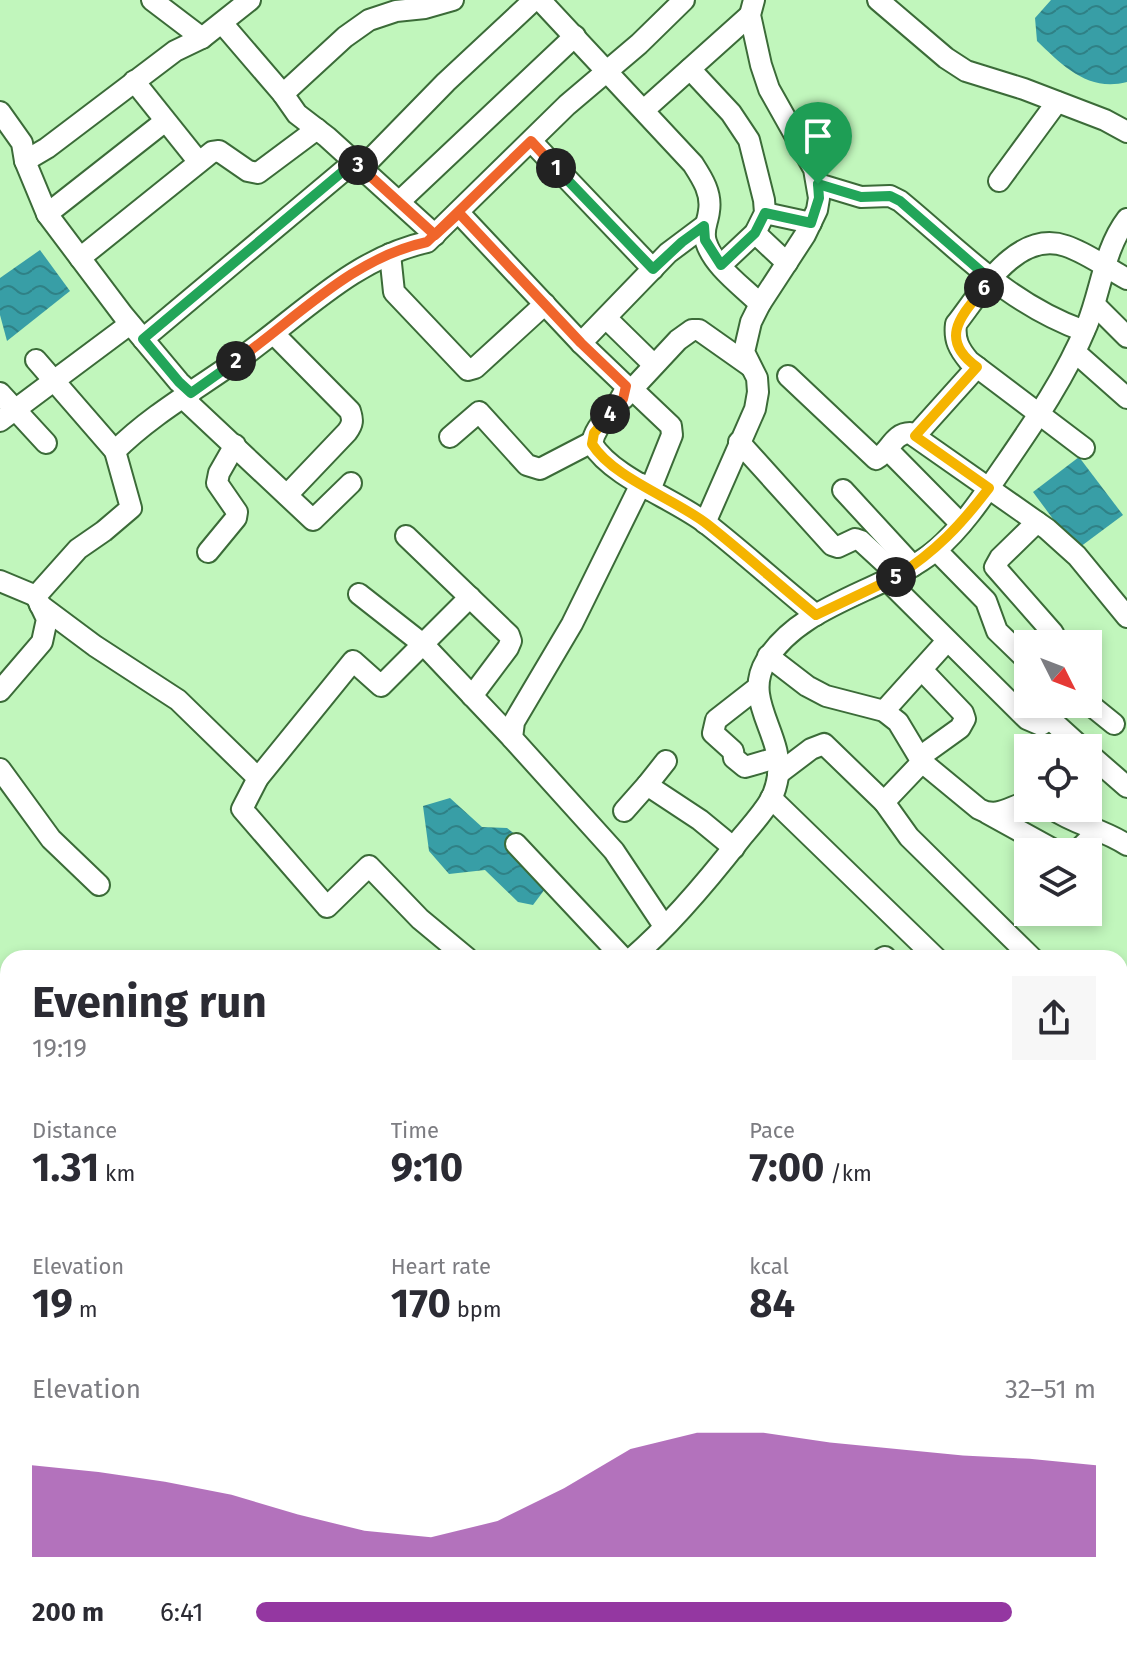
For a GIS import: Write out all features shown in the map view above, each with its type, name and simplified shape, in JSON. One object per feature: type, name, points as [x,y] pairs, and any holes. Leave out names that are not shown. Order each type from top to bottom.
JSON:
[{"type":"street","points":[[152,0],[202,38]]},
{"type":"street","points":[[25,161],[47,148],[175,51],[202,38],[250,0]]},
{"type":"street","points":[[283,94],[345,37],[369,20],[396,11],[425,8],[453,0]]},
{"type":"street","points":[[7,415],[54,381],[136,331],[358,165],[534,0]]},
{"type":"street","points":[[540,0],[693,164],[702,178],[710,206],[704,226],[705,240],[721,265],[760,304]]},
{"type":"street","points":[[115,451],[135,431],[274,334],[354,271],[408,246],[427,242],[567,105],[684,0]]},
{"type":"street","points":[[878,0],[946,58],[966,71],[1105,120],[1127,132]]},
{"type":"street","points":[[644,110],[752,7]]},
{"type":"street","points":[[705,523],[755,409],[757,378],[744,352],[751,322],[811,223],[819,198],[814,169],[769,89],[752,7]]},
{"type":"street","points":[[222,23],[297,114],[400,201],[435,235]]},
{"type":"street","points":[[400,201],[575,36]]},
{"type":"street","points":[[690,69],[731,113],[749,140],[765,213],[755,233],[721,265]]},
{"type":"street","points":[[134,81],[198,161]]},
{"type":"street","points":[[999,181],[1057,102]]},
{"type":"street","points":[[0,112],[22,143],[25,161],[47,214],[187,395],[313,520],[351,483]]},
{"type":"street","points":[[47,214],[164,122]]},
{"type":"street","points":[[80,258],[212,152],[219,151],[248,171],[258,173],[317,129]]},
{"type":"street","points":[[531,141],[653,269]]},
{"type":"street","points":[[818,184],[861,197],[890,196],[900,201],[991,280],[1033,309],[1084,331]]},
{"type":"street","points":[[459,213],[581,343],[626,386],[627,394],[671,426],[672,435],[669,446],[572,624],[514,722],[512,738]]},
{"type":"street","points":[[765,213],[811,223]]},
{"type":"street","points":[[640,950],[734,848],[771,798],[777,766],[757,688],[759,672],[768,656],[786,636],[816,615],[900,574],[936,550],[961,524],[1040,414],[1075,352],[1095,305],[1111,248],[1127,219]]},
{"type":"street","points":[[581,343],[653,269],[704,226]]},
{"type":"street","points":[[755,233],[787,263]]},
{"type":"street","points":[[1084,448],[977,367],[960,350],[955,335],[956,324],[991,280],[1032,246],[1048,243],[1066,246],[1127,279]]},
{"type":"street","points":[[390,254],[394,292],[468,370],[475,368],[545,304]]},
{"type":"street","points":[[1095,305],[1127,337]]},
{"type":"street","points":[[606,318],[654,365]]},
{"type":"street","points":[[752,367],[699,330],[692,330],[678,340],[627,394],[594,433],[592,442],[598,454],[705,523],[816,615]]},
{"type":"street","points":[[274,334],[350,411],[352,424],[287,495]]},
{"type":"street","points":[[1075,352],[1127,398]]},
{"type":"street","points":[[36,360],[115,451],[131,508],[78,549],[38,601]]},
{"type":"street","points":[[915,436],[977,367]]},
{"type":"street","points":[[788,376],[876,459],[888,450],[898,436],[904,433],[915,436],[1037,522],[1077,556],[1127,617]]},
{"type":"street","points":[[0,393],[7,415],[46,443]]},
{"type":"street","points":[[450,437],[479,412],[527,465],[540,469],[592,442]]},
{"type":"street","points":[[739,442],[832,545],[838,547],[855,539],[861,541],[900,574]]},
{"type":"street","points":[[208,552],[236,518],[237,512],[217,483],[219,473],[235,445]]},
{"type":"street","points":[[888,450],[961,524]]},
{"type":"street","points":[[843,490],[947,641],[1014,706]]},
{"type":"street","points":[[1037,522],[1000,558],[995,567],[1050,630]]},
{"type":"street","points":[[406,536],[503,627],[511,641],[472,696]]},
{"type":"street","points":[[936,550],[986,601],[997,631],[1014,647]]},
{"type":"street","points":[[0,581],[38,601],[95,646],[178,700],[258,778]]},
{"type":"street","points":[[359,594],[424,645],[512,738],[614,851],[664,926]]},
{"type":"street","points":[[457,950],[420,919],[369,866],[327,907],[242,809],[258,778],[353,661],[381,686],[470,597]]},
{"type":"street","points":[[0,691],[42,642],[47,619],[38,601]]},
{"type":"street","points":[[884,711],[947,641]]},
{"type":"street","points":[[768,656],[807,686],[826,696],[884,711],[898,722],[922,759],[966,800],[1033,838]]},
{"type":"street","points":[[884,802],[922,759],[960,728],[965,719],[963,713],[922,670]]},
{"type":"street","points":[[757,688],[716,720],[713,733],[733,751],[734,758],[745,767],[777,766],[824,744],[884,802],[909,837],[1024,950]]},
{"type":"street","points":[[1102,714],[1114,724]]},
{"type":"street","points":[[1026,718],[1041,725],[1049,718]]},
{"type":"street","points":[[624,811],[666,761]]},
{"type":"street","points":[[1102,765],[1127,787]]},
{"type":"street","points":[[0,769],[51,839],[99,885]]},
{"type":"street","points":[[647,785],[700,820],[734,848]]},
{"type":"street","points":[[771,798],[928,950]]},
{"type":"street","points":[[987,813],[1001,813],[1014,808]]},
{"type":"street","points":[[1073,822],[1127,845]]},
{"type":"street","points":[[1091,838],[1098,831]]},
{"type":"street","points":[[516,844],[615,950]]},
{"type":"water","points":[[1051,0],[1127,0],[1127,82],[1100,83],[1077,75],[1037,41],[1035,18]]},
{"type":"water","points":[[40,250],[70,291],[7,341],[0,315],[0,278]]},
{"type":"water","points":[[1079,457],[1123,515],[1076,550],[1033,492]]},
{"type":"water","points":[[450,798],[482,827],[507,828],[535,850],[554,877],[533,905],[518,902],[485,870],[449,874],[429,851],[423,806]]},
{"type":"route","points":[[818,184],[817,210],[811,223],[765,213],[755,233],[721,265],[711,254],[705,240],[704,226],[668,253],[653,269],[531,141],[459,213],[427,242],[408,246],[354,271],[274,334],[191,393],[143,339],[354,162],[416,215],[435,235],[459,213],[581,343],[617,375],[626,386],[623,399],[594,433],[592,444],[598,454],[705,523],[816,615],[888,581],[936,550],[989,488],[915,436],[977,367],[960,350],[955,335],[956,324],[991,280],[900,201],[890,196],[874,199],[861,197],[818,184]]}]
